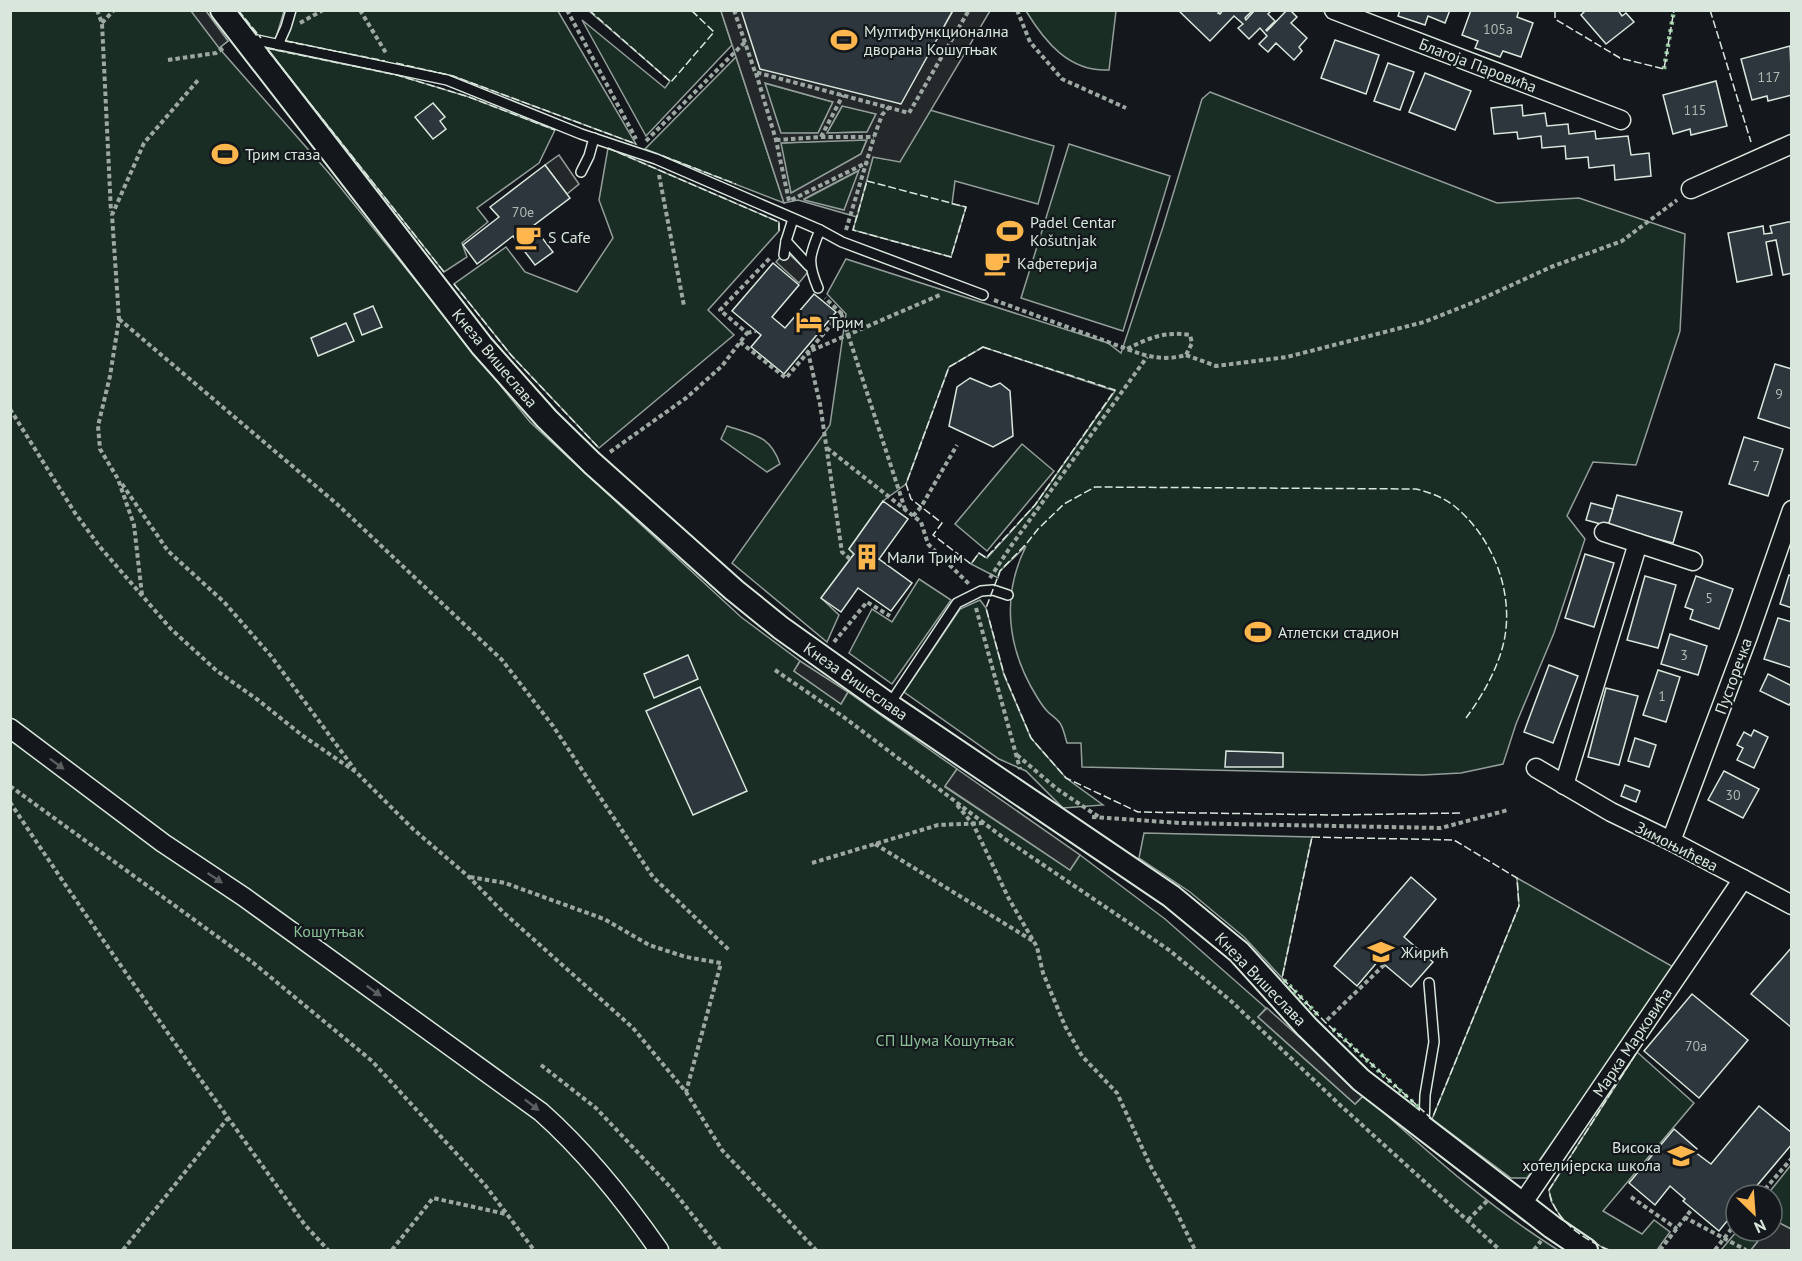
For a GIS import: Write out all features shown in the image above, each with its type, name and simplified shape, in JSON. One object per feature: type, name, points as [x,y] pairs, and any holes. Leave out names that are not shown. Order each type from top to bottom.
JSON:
[{"type":"street","name":"Кнеза Вишеслава","points":[[222,10],[242,42],[482,346],[547,419],[592,463],[734,590],[814,652],[1171,896],[1227,940],[1307,1028],[1343,1063],[1424,1129],[1586,1251]]},
{"type":"street","name":"Благоја Паровића","points":[[1334,10],[1368,17],[1622,120]]},
{"type":"street","points":[[1691,189],[1791,144]]},
{"type":"street","name":"Пусторечка","points":[[1671,842],[1748,636],[1791,510]]},
{"type":"street","points":[[1604,532],[1693,561]]},
{"type":"street","points":[[1564,785],[1638,543]]},
{"type":"street","points":[[10,728],[154,837],[244,897],[541,1112],[568,1135],[639,1222],[659,1251]]},
{"type":"street","name":"Зимоњићева","points":[[1536,768],[1611,812],[1791,905]]},
{"type":"street","name":"Марка Марковића","points":[[1522,1204],[1743,879]]},
{"type":"lane","points":[[278,45],[291,10]]},
{"type":"lane","points":[[242,42],[256,40],[447,80],[594,138],[656,159],[820,230],[842,242],[982,295]]},
{"type":"lane","points":[[581,172],[594,138]]},
{"type":"lane","points":[[784,255],[793,219]]},
{"type":"lane","points":[[809,266],[813,245],[820,230]]},
{"type":"lane","points":[[786,241],[809,266],[818,288]]},
{"type":"lane","points":[[889,705],[957,603],[977,593],[993,590],[1008,595]]},
{"type":"lane","points":[[1424,1129],[1425,1095],[1434,1042],[1429,983]]},
{"type":"path","points":[[97,10],[102,23],[111,215],[119,319],[110,376],[98,426],[100,449],[168,551],[224,602],[272,656],[357,772],[413,829],[469,877],[503,912],[633,1028],[686,1092],[722,1150],[816,1251]]},
{"type":"path","points":[[102,23],[114,10]]},
{"type":"path","points":[[360,10],[395,69]]},
{"type":"path","points":[[734,10],[776,140],[791,202],[868,162]]},
{"type":"path","points":[[755,72],[819,86],[909,113],[969,10]]},
{"type":"path","points":[[1017,10],[1030,42],[1062,79],[1126,108]]},
{"type":"path","points":[[567,11],[640,147],[746,42]]},
{"type":"path","points":[[168,60],[216,53],[242,42]]},
{"type":"path","points":[[111,215],[144,143],[199,79]]},
{"type":"path","points":[[821,137],[843,95]]},
{"type":"path","points":[[851,216],[874,137],[882,115],[889,107]]},
{"type":"path","points":[[776,140],[874,137]]},
{"type":"path","points":[[656,159],[684,306]]},
{"type":"path","points":[[982,295],[1147,357],[1169,360],[1186,355],[1216,366],[1287,357],[1424,322],[1551,267],[1622,241],[1691,189]]},
{"type":"path","points":[[747,333],[720,310],[786,241]]},
{"type":"path","points":[[808,352],[959,286]]},
{"type":"path","points":[[818,288],[821,294],[841,313],[905,510]]},
{"type":"path","points":[[740,342],[786,378],[841,313]]},
{"type":"path","points":[[119,319],[337,504],[502,660],[553,726],[653,877],[729,950]]},
{"type":"path","points":[[610,452],[686,398],[722,366],[747,333],[756,331]]},
{"type":"path","points":[[1126,349],[1148,338],[1174,333],[1190,335],[1192,343],[1186,355]]},
{"type":"path","points":[[808,352],[820,404],[842,552],[850,559]]},
{"type":"path","points":[[977,593],[1147,357]]},
{"type":"path","points":[[10,409],[75,513],[142,597],[171,629],[217,671],[303,736],[357,772]]},
{"type":"path","points":[[914,516],[957,445]]},
{"type":"path","points":[[827,448],[921,522],[928,544],[968,581],[977,593],[1022,776]]},
{"type":"path","points":[[118,479],[134,525],[142,597]]},
{"type":"path","points":[[828,650],[867,602],[890,616]]},
{"type":"path","points":[[775,670],[845,718],[1005,839],[1187,964],[1231,1001],[1340,1105],[1500,1251]]},
{"type":"path","points":[[1016,754],[1057,789],[1101,818]]},
{"type":"path","points":[[10,786],[250,961],[372,1061],[485,1185],[534,1251]]},
{"type":"path","points":[[954,800],[973,824],[1009,899],[1034,942],[1043,973],[1065,1026],[1082,1056],[1117,1093],[1151,1167],[1195,1251]]},
{"type":"path","points":[[10,802],[74,898],[228,1118],[305,1225],[328,1251]]},
{"type":"path","points":[[1090,817],[1180,823],[1441,828],[1508,810]]},
{"type":"path","points":[[812,863],[938,825],[985,823]]},
{"type":"path","points":[[875,844],[1034,942]]},
{"type":"path","points":[[469,877],[506,884],[604,919],[649,945],[686,957],[721,963],[686,1092]]},
{"type":"path","points":[[1321,1025],[1384,965]]},
{"type":"path","points":[[541,1065],[596,1108],[672,1189],[720,1251]]},
{"type":"path","points":[[123,1251],[228,1118]]},
{"type":"path","points":[[1770,1183],[1791,1158]]},
{"type":"path","points":[[1631,1197],[1677,1229]]},
{"type":"path","points":[[392,1251],[433,1198],[507,1214]]},
{"type":"path","points":[[1468,1220],[1488,1200]]},
{"type":"path","points":[[1660,1251],[1692,1209]]},
{"type":"path","points":[[1684,1217],[1746,1251]]},
{"type":"path","points":[[1715,1251],[1723,1238]]},
{"type":"path","points":[[1534,1251],[1542,1240]]},
{"type":"green space","name":"Кошутњак","points":[[10,11],[206,11],[228,41],[219,48],[328,172],[530,422],[741,617],[800,661],[794,671],[841,704],[848,692],[957,769],[945,787],[1070,870],[1080,855],[1165,919],[1266,1008],[1258,1017],[1355,1104],[1364,1095],[1482,1196],[1558,1250],[11,1250]]},
{"type":"green space","points":[[238,11],[284,11],[275,41],[260,38]]},
{"type":"green space","points":[[295,11],[558,11],[636,144],[453,76],[285,41]]},
{"type":"green space","points":[[589,11],[721,11],[732,45],[646,136],[582,20],[665,88],[670,81]]},
{"type":"green space","points":[[1026,11],[1116,11],[1109,70],[1082,66],[1060,53],[1041,34]]},
{"type":"green space","points":[[266,48],[397,75],[469,97],[555,130],[539,163],[477,208],[488,222],[462,243],[467,257],[444,272]]},
{"type":"green space","points":[[736,57],[784,203],[645,149]]},
{"type":"green space","points":[[764,83],[833,102],[818,133],[781,134]]},
{"type":"green space","points":[[1210,92],[1497,203],[1579,198],[1685,234],[1680,331],[1636,465],[1593,462],[1567,516],[1585,539],[1554,633],[1516,724],[1503,764],[1461,773],[1423,775],[1082,767],[1081,743],[1067,743],[1060,723],[1044,707],[1027,679],[1014,641],[1011,622],[1013,584],[1026,546],[1000,571],[998,578],[971,564],[979,553],[987,558],[1035,505],[1115,391],[983,347],[949,367],[906,484],[883,501],[849,549],[854,554],[821,598],[839,615],[827,642],[732,563],[830,425],[846,314],[827,294],[846,259],[1108,343],[1121,353],[1202,99]]},
{"type":"green space","points":[[843,105],[876,114],[867,132],[827,133]]},
{"type":"green space","points":[[930,110],[1054,146],[1038,204],[955,181],[952,204],[966,207],[951,257],[853,230],[873,157],[900,161]]},
{"type":"green space","points":[[867,139],[861,154],[791,194],[780,143]]},
{"type":"green space","points":[[1069,144],[1170,176],[1123,331],[1021,298]]},
{"type":"green space","points":[[608,148],[779,222],[779,231],[708,310],[734,335],[599,448],[511,355],[454,284],[506,247],[525,272],[577,292],[613,238],[599,200]]},
{"type":"green space","points":[[860,170],[844,211],[803,200]]},
{"type":"green space","points":[[727,426],[753,434],[766,442],[776,454],[780,464],[767,472],[721,439]]},
{"type":"green space","points":[[1022,444],[1054,471],[987,551],[955,524]]},
{"type":"green space","points":[[919,579],[951,600],[892,684],[849,653],[872,609],[892,622]]},
{"type":"green space","points":[[980,600],[986,608],[1004,675],[1031,738],[1066,778],[1103,805],[1063,808],[1026,771],[999,759],[904,692],[960,609]]},
{"type":"green space","points":[[1144,833],[1312,837],[1282,978],[1244,937],[1190,892],[1139,858]]},
{"type":"green space","points":[[1517,878],[1675,968],[1527,1178],[1511,1178],[1432,1119],[1519,906]]},
{"type":"green space","points":[[1637,1052],[1694,1103],[1603,1211],[1642,1234],[1654,1220],[1670,1232],[1657,1250],[1609,1250],[1562,1219],[1551,1201],[1549,1190]]},
{"type":"green space","points":[[1791,1165],[1791,1229],[1784,1226],[1784,1183],[1777,1183]]},
{"type":"green space","points":[[1727,1243],[1757,1243],[1751,1250],[1721,1250]]},
{"type":"shaded area","points":[[191,11],[206,11],[228,41],[219,48]]},
{"type":"shaded area","points":[[721,11],[741,11],[900,104],[953,11],[990,11],[900,162],[873,157],[857,217],[798,200],[784,203]],"holes":[[[765,83],[833,102],[818,133],[781,133]],[[842,106],[876,114],[867,132],[827,133]],[[867,140],[861,154],[791,193],[781,143]],[[859,170],[844,210],[804,199]]]},
{"type":"shaded area","points":[[559,155],[579,184],[567,194],[545,165]]},
{"type":"shaded area","points":[[786,251],[808,272],[799,283],[776,262]]},
{"type":"shaded area","points":[[800,661],[848,692],[841,704],[794,671]]},
{"type":"shaded area","points":[[957,769],[1080,855],[1070,870],[945,786]]},
{"type":"shaded area","points":[[1267,1008],[1364,1095],[1355,1104],[1258,1017]]},
{"type":"shaded area","points":[[1784,1225],[1791,1229],[1791,1250],[1751,1250],[1757,1243],[1784,1243]]},
{"type":"building","name":"Мултифункционална дворана Кошутњак","points":[[741,10],[953,10],[901,104],[760,69]]},
{"type":"building","points":[[1178,10],[1221,10],[1218,13],[1220,14],[1223,10],[1250,10],[1246,20],[1255,10],[1268,10],[1270,12],[1268,14],[1275,21],[1267,31],[1287,10],[1290,10],[1297,17],[1291,23],[1307,38],[1299,47],[1302,51],[1294,60],[1276,43],[1268,52],[1259,44],[1267,36],[1260,28],[1249,39],[1238,28],[1243,24],[1234,16],[1210,41]]},
{"type":"building","points":[[1400,10],[1450,10],[1445,23],[1428,16],[1425,25],[1398,16]]},
{"type":"building","points":[[1471,10],[1519,10],[1517,17],[1533,23],[1521,57],[1503,51],[1500,57],[1475,48],[1478,41],[1462,35]]},
{"type":"building","points":[[1586,10],[1618,10],[1622,16],[1626,13],[1634,22],[1606,44],[1581,15]]},
{"type":"building","points":[[1335,40],[1379,55],[1366,94],[1321,78]]},
{"type":"building","points":[[1790,46],[1792,95],[1768,101],[1767,96],[1752,100],[1741,59]]},
{"type":"building","points":[[1388,63],[1414,72],[1400,110],[1374,101]]},
{"type":"building","points":[[1425,73],[1471,91],[1455,130],[1409,112]]},
{"type":"building","points":[[1716,81],[1727,126],[1691,135],[1690,129],[1673,134],[1663,95]]},
{"type":"building","points":[[433,103],[445,117],[440,121],[446,129],[433,139],[415,117]]},
{"type":"building","points":[[1522,105],[1523,116],[1545,113],[1547,126],[1568,124],[1569,134],[1595,131],[1596,139],[1628,136],[1631,155],[1649,153],[1651,176],[1615,180],[1614,165],[1589,168],[1588,157],[1566,159],[1565,146],[1542,148],[1541,136],[1518,139],[1517,132],[1494,134],[1491,108]]},
{"type":"building","points":[[545,165],[570,198],[533,226],[553,252],[535,265],[513,236],[477,264],[463,245],[499,217],[490,207]]},
{"type":"building","points":[[1792,222],[1792,273],[1783,275],[1776,240],[1766,242],[1772,275],[1737,282],[1728,233],[1763,226],[1764,234],[1772,233],[1770,226]]},
{"type":"building","name":"Трим","points":[[773,263],[799,285],[772,317],[785,328],[814,294],[836,312],[784,374],[751,347],[761,335],[732,311]]},
{"type":"building","points":[[373,306],[382,327],[362,335],[354,314]]},
{"type":"building","points":[[346,323],[354,341],[318,356],[311,338]]},
{"type":"building","points":[[1775,364],[1792,369],[1792,429],[1758,418]]},
{"type":"building","points":[[970,378],[991,387],[1000,383],[1010,391],[1013,436],[993,447],[949,426],[957,387]]},
{"type":"building","points":[[1744,437],[1783,449],[1768,496],[1729,484]]},
{"type":"building","points":[[1617,495],[1682,512],[1673,543],[1608,526]]},
{"type":"building","name":"Мали Трим","points":[[883,501],[908,519],[879,559],[912,583],[891,611],[858,588],[841,612],[821,598],[854,554],[849,549]]},
{"type":"building","points":[[1591,503],[1613,509],[1608,526],[1586,520]]},
{"type":"building","points":[[1585,554],[1614,563],[1594,627],[1565,618]]},
{"type":"building","points":[[1789,575],[1792,576],[1792,608],[1780,604]]},
{"type":"building","points":[[1645,576],[1676,585],[1658,648],[1627,640]]},
{"type":"building","points":[[1696,576],[1733,589],[1719,629],[1690,619],[1693,610],[1685,607]]},
{"type":"building","points":[[1778,618],[1792,622],[1792,668],[1764,659]]},
{"type":"building","points":[[1670,634],[1707,646],[1698,675],[1661,664]]},
{"type":"building","points":[[688,655],[698,679],[654,698],[644,674]]},
{"type":"building","points":[[1549,665],[1578,676],[1553,743],[1524,732]]},
{"type":"building","points":[[1658,670],[1680,677],[1666,722],[1643,715]]},
{"type":"building","points":[[1768,674],[1792,686],[1792,701],[1789,705],[1760,691]]},
{"type":"building","points":[[700,687],[747,791],[693,815],[646,711]]},
{"type":"building","points":[[1606,688],[1638,696],[1619,765],[1588,757]]},
{"type":"building","points":[[1754,730],[1768,737],[1754,768],[1737,760],[1743,748],[1737,745],[1744,732],[1751,736]]},
{"type":"building","points":[[1635,738],[1656,745],[1649,767],[1628,761]]},
{"type":"building","points":[[1226,751],[1283,753],[1283,767],[1225,767]]},
{"type":"building","points":[[1724,771],[1759,789],[1743,818],[1708,800]]},
{"type":"building","points":[[1625,785],[1640,791],[1636,802],[1621,796]]},
{"type":"building","points":[[1411,877],[1436,899],[1404,937],[1433,962],[1411,987],[1379,960],[1357,986],[1334,966]]},
{"type":"building","points":[[1792,947],[1792,1028],[1751,994]]},
{"type":"building","points":[[1692,994],[1748,1040],[1699,1098],[1644,1051]]},
{"type":"building","points":[[1759,1106],[1792,1133],[1792,1144],[1759,1183],[1724,1183],[1724,1225],[1719,1231],[1683,1201],[1685,1199],[1670,1186],[1655,1205],[1629,1183],[1674,1129],[1697,1149],[1695,1152],[1711,1164]]},
{"type":"hedge","points":[[1664,69],[1674,10]]},
{"type":"hedge","points":[[1284,980],[1320,1017]]},
{"type":"hedge","points":[[1333,1029],[1419,1108]]},
{"type":"fence","points":[[238,10],[261,38]]},
{"type":"fence","points":[[589,10],[671,82],[714,32],[691,10]]},
{"type":"fence","points":[[1555,10],[1555,19],[1620,58],[1664,69],[1674,10]]},
{"type":"fence","points":[[1710,10],[1751,142]]},
{"type":"fence","points":[[285,41],[385,61]]},
{"type":"fence","points":[[444,272],[266,48],[397,75],[469,97],[555,130]]},
{"type":"fence","points":[[396,63],[453,76],[636,144]]},
{"type":"fence","points":[[608,148],[779,222],[779,231]]},
{"type":"fence","points":[[663,156],[736,184]]},
{"type":"fence","points":[[867,181],[966,207],[951,257],[853,230],[867,181]]},
{"type":"fence","points":[[454,284],[511,355],[599,448]]},
{"type":"fence","points":[[983,347],[1115,390],[1035,505],[986,558],[979,553],[971,564],[933,535],[942,523],[911,499],[906,484],[949,367],[983,347]]},
{"type":"fence","points":[[1460,813],[1333,815],[1138,812],[1066,778],[1031,738],[1004,674],[986,608],[1000,571],[1064,504],[1095,487],[1416,489],[1431,493],[1453,505],[1466,517],[1488,547],[1502,581],[1507,618],[1503,647],[1490,679],[1466,718]]},
{"type":"fence","points":[[1312,837],[1454,840],[1517,878],[1519,906],[1432,1119],[1325,1022],[1282,978],[1312,837]]},
{"type":"fence","points":[[1609,1250],[1589,1240],[1571,1227],[1556,1210],[1549,1190],[1637,1052]]},
{"type":"place","name":"Мултифункционална дворана Кошутњак","points":[[844,40]]},
{"type":"place","name":"Трим стаза","points":[[225,154]]},
{"type":"place","name":"Padel Centar Košutnjak","points":[[1010,231]]},
{"type":"place","name":"S Cafe","points":[[528,237]]},
{"type":"place","name":"Кафетерија","points":[[997,263]]},
{"type":"place","name":"Трим","points":[[809,322]]},
{"type":"place","name":"Мали Трим","points":[[867,557]]},
{"type":"place","name":"Атлетски стадион","points":[[1258,632]]},
{"type":"place","name":"Жирић","points":[[1381,952]]},
{"type":"place","name":"Висока хотелијерска школа","points":[[1681,1156]]},
{"type":"park label","name":"СП Шума Кошутњак","points":[[945,1040]]}]
